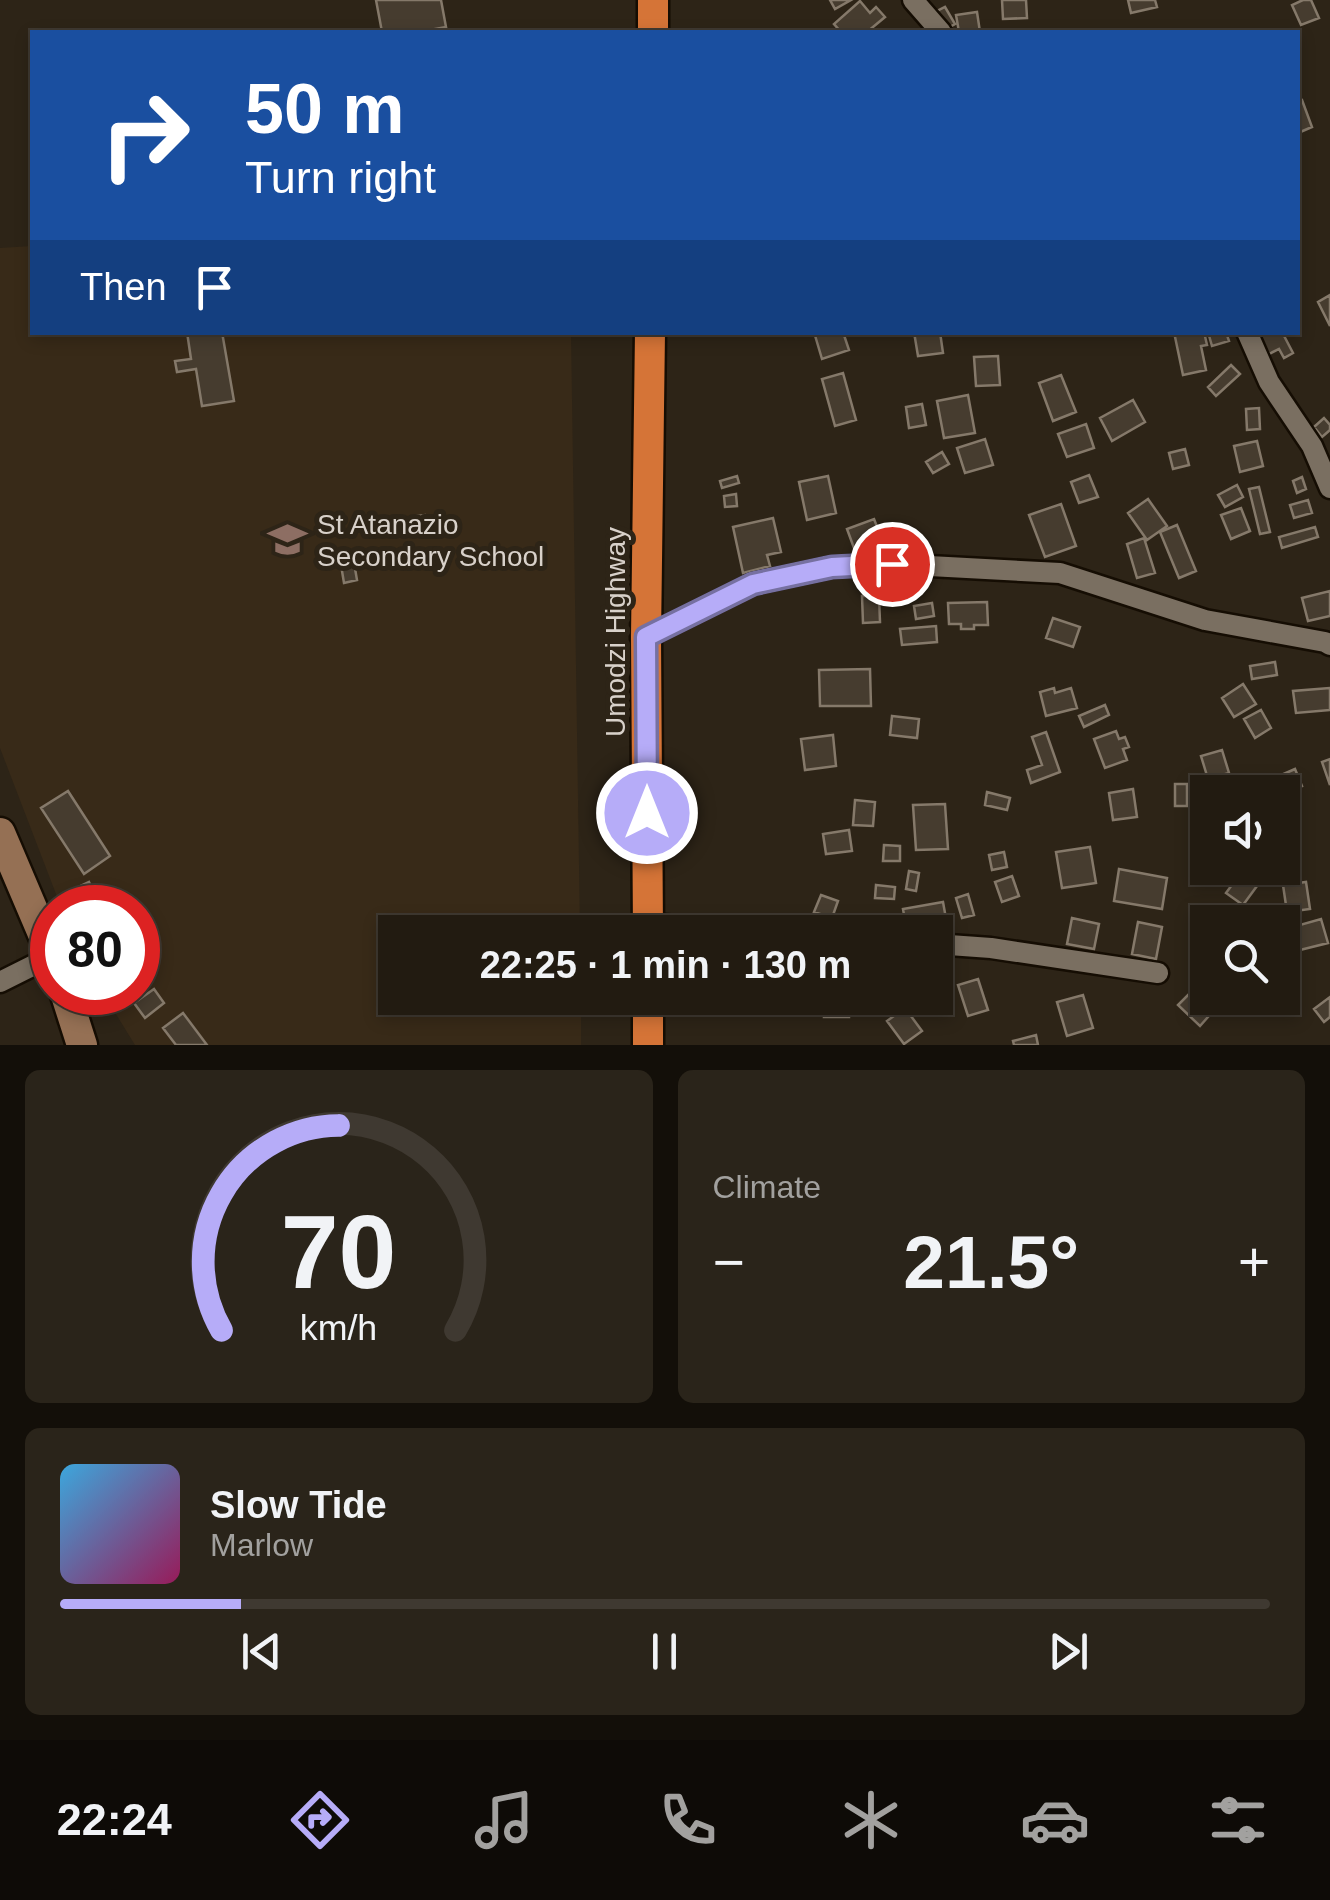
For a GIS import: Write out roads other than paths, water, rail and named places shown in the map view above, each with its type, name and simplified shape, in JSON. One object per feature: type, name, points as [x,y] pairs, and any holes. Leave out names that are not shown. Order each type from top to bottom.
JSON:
[{"type":"highway","points":[[653,0],[653,30]]},
{"type":"highway","name":"Umodzi Highway","points":[[648,915],[650,335]]},
{"type":"highway","points":[[648,1015],[648,1045]]},
{"type":"street","points":[[913,0],[939,30]]},
{"type":"street","points":[[1248,335],[1269,382],[1312,446],[1330,488]]},
{"type":"street","points":[[646,637],[753,584],[832,567],[892,564],[1060,574],[1205,620],[1330,645]]},
{"type":"street","points":[[0,832],[30,904]]},
{"type":"street","points":[[953,945],[1158,973]]},
{"type":"street","points":[[0,982],[30,967]]},
{"type":"street","points":[[72,1015],[82,1045]]},
{"type":"place","name":"St Atanazio Secondary School","points":[[287,540]]}]
